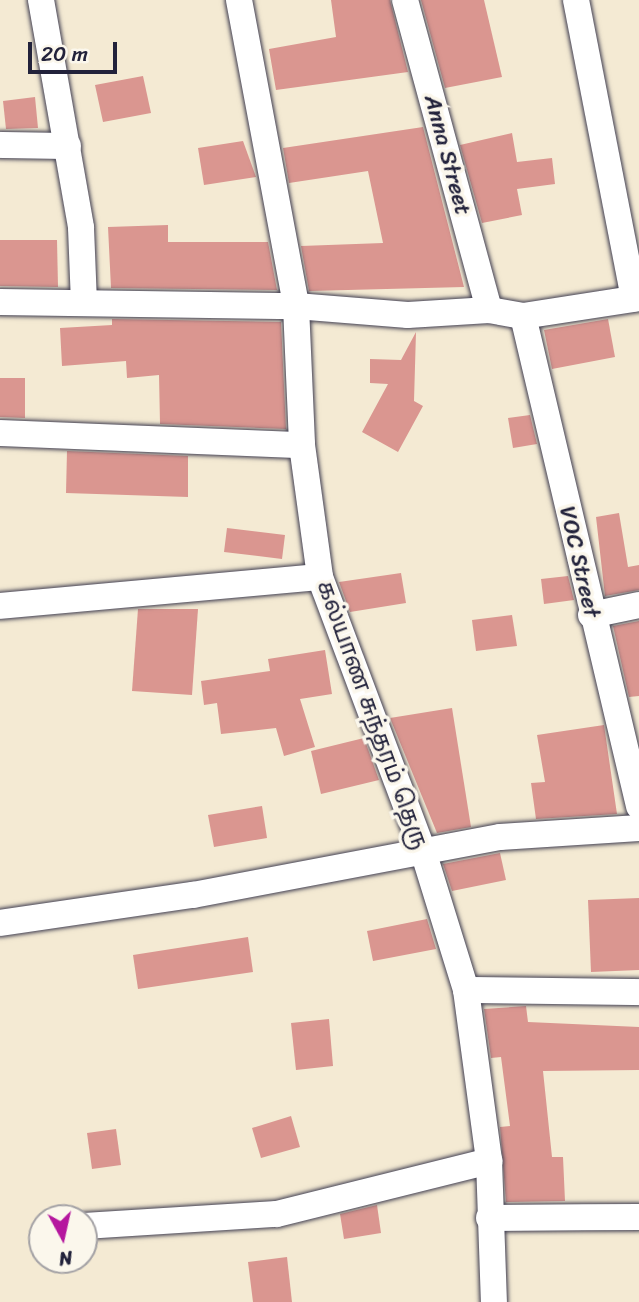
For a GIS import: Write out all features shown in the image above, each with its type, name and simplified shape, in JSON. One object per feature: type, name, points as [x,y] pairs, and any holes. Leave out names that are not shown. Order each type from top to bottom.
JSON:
[{"type":"street","points":[[41,0],[81,228],[83,303]]},
{"type":"street","name":"கல்யாண சுந்தரம் தெரு","points":[[239,0],[296,306],[302,445],[320,577],[423,850],[466,990],[489,1161],[494,1302]]},
{"type":"street","name":"Anna Street","points":[[405,0],[489,310]]},
{"type":"street","points":[[0,302],[296,306],[408,315],[489,310],[523,316],[636,298],[576,0]]},
{"type":"street","points":[[0,145],[68,146]]},
{"type":"street","name":"VOC Street","points":[[523,316],[591,615],[637,795]]},
{"type":"street","points":[[0,433],[302,445]]},
{"type":"street","points":[[0,606],[320,577]]},
{"type":"street","points":[[591,615],[639,605]]},
{"type":"street","points":[[0,923],[193,895],[500,837],[639,828]]},
{"type":"street","points":[[466,990],[639,992]]},
{"type":"street","points":[[98,1225],[277,1214],[489,1161]]},
{"type":"street","points":[[489,1218],[639,1217]]},
{"type":"building","points":[[331,0],[390,0],[408,72],[276,90],[269,49],[336,37]]},
{"type":"building","points":[[421,0],[484,0],[502,77],[445,88]]},
{"type":"building","points":[[143,76],[151,113],[103,122],[95,85]]},
{"type":"building","points":[[35,97],[38,128],[6,129],[3,101]]},
{"type":"building","points":[[423,127],[464,287],[309,291],[301,246],[383,243],[368,171],[289,183],[283,148]]},
{"type":"building","points":[[512,133],[517,162],[552,158],[555,184],[517,189],[522,215],[482,223],[460,145]]},
{"type":"building","points":[[243,141],[256,177],[204,185],[198,148]]},
{"type":"building","points":[[168,225],[168,242],[268,242],[277,290],[111,288],[108,227]]},
{"type":"building","points":[[0,240],[57,240],[58,287],[0,286]]},
{"type":"building","points":[[112,319],[281,322],[286,429],[160,424],[159,375],[127,378],[126,361],[62,366],[60,328],[112,325]]},
{"type":"building","points":[[608,319],[615,357],[552,369],[544,330]]},
{"type":"building","points":[[416,332],[414,401],[423,406],[398,452],[362,432],[388,384],[370,383],[370,359],[401,360]]},
{"type":"building","points":[[0,378],[25,378],[25,418],[0,417]]},
{"type":"building","points":[[530,415],[537,444],[513,448],[508,418]]},
{"type":"building","points":[[67,451],[188,456],[188,497],[66,493]]},
{"type":"building","points":[[619,513],[628,567],[639,565],[639,590],[605,596],[596,517]]},
{"type":"building","points":[[227,528],[285,535],[282,559],[224,552]]},
{"type":"building","points":[[401,573],[406,603],[350,612],[339,582]]},
{"type":"building","points":[[568,576],[574,600],[544,604],[541,579]]},
{"type":"building","points":[[138,609],[198,609],[192,695],[132,691]]},
{"type":"building","points":[[512,615],[517,646],[476,651],[472,620]]},
{"type":"building","points":[[639,621],[639,696],[629,697],[613,626]]},
{"type":"building","points":[[325,650],[332,694],[300,699],[315,747],[284,756],[276,728],[221,734],[217,703],[204,705],[201,681],[270,671],[268,659]]},
{"type":"building","points":[[452,708],[471,827],[437,833],[390,718]]},
{"type":"building","points":[[604,725],[617,814],[536,819],[531,783],[545,782],[537,735]]},
{"type":"building","points":[[364,738],[379,780],[321,794],[311,751]]},
{"type":"building","points":[[262,806],[267,838],[214,847],[208,815]]},
{"type":"building","points":[[500,853],[506,880],[452,891],[443,864]]},
{"type":"building","points":[[639,898],[639,970],[591,972],[588,900]]},
{"type":"building","points":[[427,919],[436,949],[373,961],[367,931]]},
{"type":"building","points":[[248,937],[253,972],[138,989],[133,955]]},
{"type":"building","points":[[526,1006],[528,1022],[639,1027],[639,1070],[543,1071],[552,1157],[563,1157],[565,1201],[506,1202],[500,1127],[510,1126],[501,1057],[491,1058],[484,1009]]},
{"type":"building","points":[[329,1019],[333,1066],[296,1070],[291,1023]]},
{"type":"building","points":[[291,1116],[300,1147],[261,1158],[252,1128]]},
{"type":"building","points":[[116,1129],[121,1165],[92,1169],[87,1133]]},
{"type":"building","points":[[377,1205],[381,1233],[344,1239],[340,1214]]},
{"type":"building","points":[[287,1257],[292,1302],[253,1302],[248,1262]]}]
